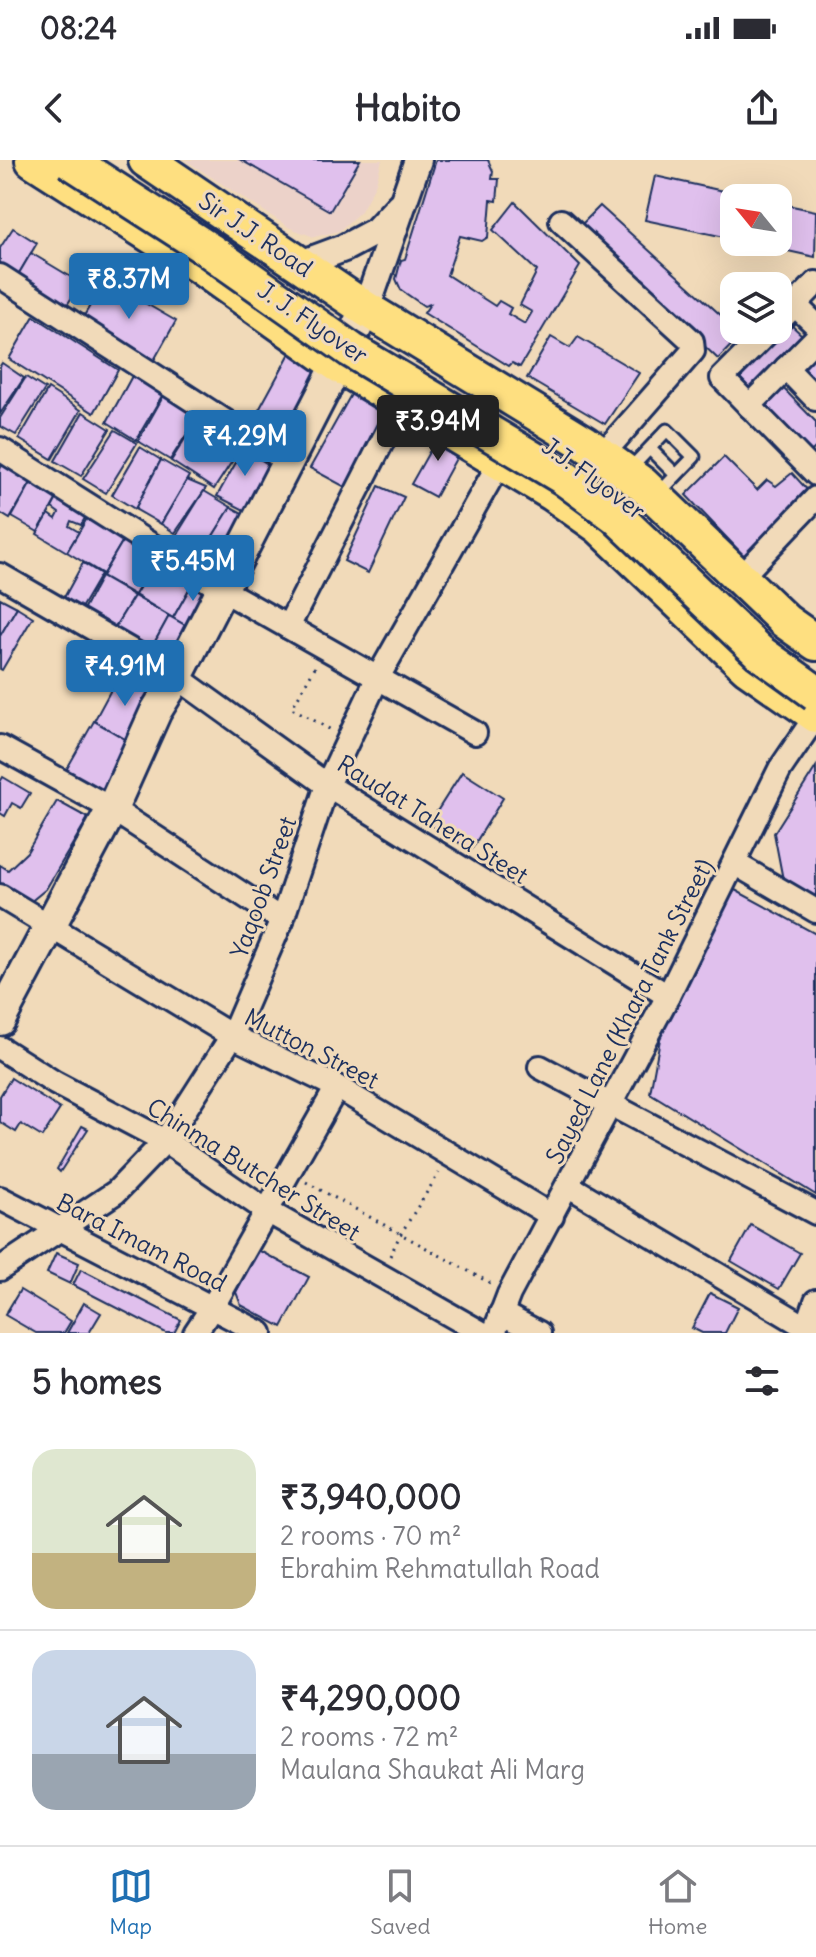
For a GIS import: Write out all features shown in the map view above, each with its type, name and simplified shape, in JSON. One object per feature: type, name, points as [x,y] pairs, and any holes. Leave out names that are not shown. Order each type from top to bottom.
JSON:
[{"type":"main road","points":[[33,160],[199,266],[337,364],[552,493],[600,527],[747,667],[816,715]]},
{"type":"main road","name":"J. J. Flyover","points":[[69,160],[209,250],[351,350],[563,477],[616,516],[759,652],[816,693]]},
{"type":"main road","name":"J.J. Flyover","points":[[110,160],[222,232],[363,332],[575,459],[630,499],[773,635],[816,667]]},
{"type":"main road","name":"Sir J.J. Road","points":[[146,160],[366,309],[614,464],[666,486],[740,578],[785,621],[816,643]]},
{"type":"main road","points":[[0,1020],[112,809],[156,711],[177,677],[366,309]]},
{"type":"street","points":[[366,309],[418,160]]},
{"type":"street","points":[[301,264],[344,248],[376,231],[404,201]]},
{"type":"street","points":[[561,221],[692,341],[693,351],[614,464]]},
{"type":"street","points":[[0,276],[287,461]]},
{"type":"street","points":[[792,308],[816,283]]},
{"type":"street","points":[[795,305],[816,325]]},
{"type":"street","points":[[749,406],[816,338]]},
{"type":"street","points":[[722,378],[756,344]]},
{"type":"street","points":[[693,351],[815,471]]},
{"type":"street","points":[[786,368],[816,399]]},
{"type":"street","points":[[288,627],[402,403]]},
{"type":"street","points":[[0,449],[221,589],[475,733]]},
{"type":"street","name":"Yaqoob Street","points":[[0,1269],[116,1192],[165,1141],[232,1036],[282,920],[327,785],[348,740],[377,679],[500,462]]},
{"type":"street","points":[[740,578],[816,498]]},
{"type":"street","name":"Raudat Tahera Steet","points":[[0,575],[177,677],[327,785],[668,996]]},
{"type":"street","name":"Sayed Lane (Khara Tank Street)","points":[[502,1313],[668,996],[780,769],[816,715]]},
{"type":"street","points":[[0,747],[112,809],[282,920]]},
{"type":"street","points":[[734,863],[816,911]]},
{"type":"street","name":"Mutton Street","points":[[0,896],[232,1036],[337,1087],[552,1216]]},
{"type":"street","name":"Chinma Butcher Street","points":[[0,1048],[55,1083],[165,1141],[267,1211],[482,1333]]},
{"type":"street","points":[[540,1067],[816,1213]]},
{"type":"street","points":[[195,1333],[337,1087]]},
{"type":"street","points":[[569,1186],[809,1331],[816,1301]]},
{"type":"street","name":"Bara Imam Road","points":[[0,1198],[261,1333]]},
{"type":"street","points":[[502,1313],[539,1333]]},
{"type":"lane","points":[[614,464],[650,449],[667,430],[694,457],[666,486],[650,449]]},
{"type":"path","points":[[325,648],[292,708],[348,740]]},
{"type":"path","points":[[380,1277],[400,1235],[451,1156]]},
{"type":"path","points":[[289,1172],[400,1235],[502,1313]]},
{"type":"shaded area","points":[[185,160],[382,160],[376,183],[361,211],[339,231],[314,237],[290,228]]},
{"type":"building","points":[[241,160],[360,160],[330,211]]},
{"type":"building","points":[[436,160],[488,160],[493,171],[492,179],[499,179],[497,201],[491,200],[488,237],[482,241],[460,236],[447,275],[495,306],[499,301],[511,308],[508,314],[525,324],[532,312],[520,305],[537,271],[493,230],[515,202],[580,266],[520,367],[512,363],[509,366],[424,313],[430,304],[424,306],[401,290],[396,279]]},
{"type":"building","points":[[655,176],[720,190],[720,236],[645,220]]},
{"type":"building","points":[[600,206],[720,314],[720,344],[732,344],[718,359],[579,227]]},
{"type":"building","points":[[792,206],[816,211],[815,257],[792,252]]},
{"type":"building","points":[[13,228],[37,243],[18,275],[0,264],[0,248]]},
{"type":"building","points":[[31,253],[81,283],[67,305],[18,275]]},
{"type":"building","points":[[105,280],[176,321],[153,362],[81,321]]},
{"type":"building","points":[[34,316],[118,370],[94,413],[9,359]]},
{"type":"building","points":[[792,326],[802,335],[749,388],[736,374],[766,344],[792,344]]},
{"type":"building","points":[[551,337],[570,348],[578,337],[639,373],[605,424],[527,378]]},
{"type":"building","points":[[295,344],[314,364],[316,377],[284,436],[273,439],[248,430]]},
{"type":"building","points":[[810,353],[816,359],[816,390],[794,369]]},
{"type":"building","points":[[2,363],[24,378],[0,414],[0,366]]},
{"type":"building","points":[[132,376],[163,394],[136,440],[107,422]]},
{"type":"building","points":[[26,377],[45,389],[16,435],[0,426],[0,418]]},
{"type":"building","points":[[780,385],[816,422],[816,447],[810,453],[761,404]]},
{"type":"building","points":[[48,389],[81,410],[52,459],[19,439]]},
{"type":"building","points":[[353,391],[388,410],[345,487],[310,468]]},
{"type":"building","points":[[164,395],[199,415],[170,460],[138,441]]},
{"type":"building","points":[[83,412],[110,429],[81,476],[55,461]]},
{"type":"building","points":[[200,415],[244,443],[214,489],[171,461]]},
{"type":"building","points":[[442,429],[465,442],[435,497],[411,484]]},
{"type":"building","points":[[115,430],[137,443],[106,493],[83,479]]},
{"type":"building","points":[[246,445],[268,458],[270,464],[246,511],[217,496]]},
{"type":"building","points":[[140,447],[161,460],[135,509],[112,495]]},
{"type":"building","points":[[7,456],[36,474],[10,519],[0,513],[0,469]]},
{"type":"building","points":[[724,457],[757,490],[767,480],[776,486],[792,473],[811,494],[746,558],[686,495]]},
{"type":"building","points":[[161,460],[189,476],[161,524],[135,509]]},
{"type":"building","points":[[36,474],[61,491],[38,532],[12,517]]},
{"type":"building","points":[[187,480],[206,488],[175,533],[161,524]]},
{"type":"building","points":[[379,486],[404,497],[368,573],[344,561]]},
{"type":"building","points":[[61,491],[90,509],[81,525],[71,521],[69,526],[79,532],[67,552],[37,534],[49,514],[56,519],[59,513],[52,508]]},
{"type":"building","points":[[204,491],[231,507],[203,552],[176,536]]},
{"type":"building","points":[[231,507],[246,515],[220,562],[203,552]]},
{"type":"building","points":[[92,510],[128,532],[103,574],[67,552]]},
{"type":"building","points":[[128,532],[159,554],[135,595],[102,576]]},
{"type":"building","points":[[159,554],[196,577],[173,618],[135,595]]},
{"type":"building","points":[[83,563],[101,574],[77,615],[60,605]]},
{"type":"building","points":[[101,577],[134,596],[110,635],[79,617]]},
{"type":"building","points":[[196,577],[212,587],[190,628],[173,618]]},
{"type":"building","points":[[134,596],[169,616],[147,656],[110,635]]},
{"type":"building","points":[[0,598],[17,607],[0,636]]},
{"type":"building","points":[[17,607],[33,617],[2,670],[0,636]]},
{"type":"building","points":[[169,616],[190,628],[168,671],[146,658]]},
{"type":"building","points":[[120,673],[156,695],[130,742],[94,721]]},
{"type":"building","points":[[94,721],[130,742],[101,792],[65,772]]},
{"type":"building","points":[[816,767],[816,904],[784,885],[774,833]]},
{"type":"building","points":[[462,772],[503,798],[471,850],[429,824]]},
{"type":"building","points":[[3,777],[30,793],[21,808],[12,803],[5,816],[0,813],[0,782]]},
{"type":"building","points":[[57,801],[88,818],[46,889],[29,903],[0,885],[0,865],[8,870],[27,852]]},
{"type":"building","points":[[735,890],[816,934],[816,1195],[650,1093],[668,996]]},
{"type":"building","points":[[11,1078],[60,1109],[42,1137],[21,1124],[16,1132],[0,1122],[0,1096]]},
{"type":"building","points":[[82,1126],[88,1129],[60,1172],[57,1169]]},
{"type":"building","points":[[751,1225],[800,1253],[779,1289],[731,1261]]},
{"type":"building","points":[[258,1250],[309,1277],[282,1327],[241,1305],[236,1292]]},
{"type":"building","points":[[56,1253],[79,1263],[70,1284],[47,1273]]},
{"type":"building","points":[[81,1269],[181,1320],[174,1333],[166,1333],[73,1285]]},
{"type":"building","points":[[20,1290],[71,1321],[64,1333],[36,1333],[5,1315]]},
{"type":"building","points":[[710,1293],[738,1307],[725,1333],[702,1333],[692,1328]]},
{"type":"building","points":[[84,1303],[101,1313],[89,1333],[67,1333]]}]
